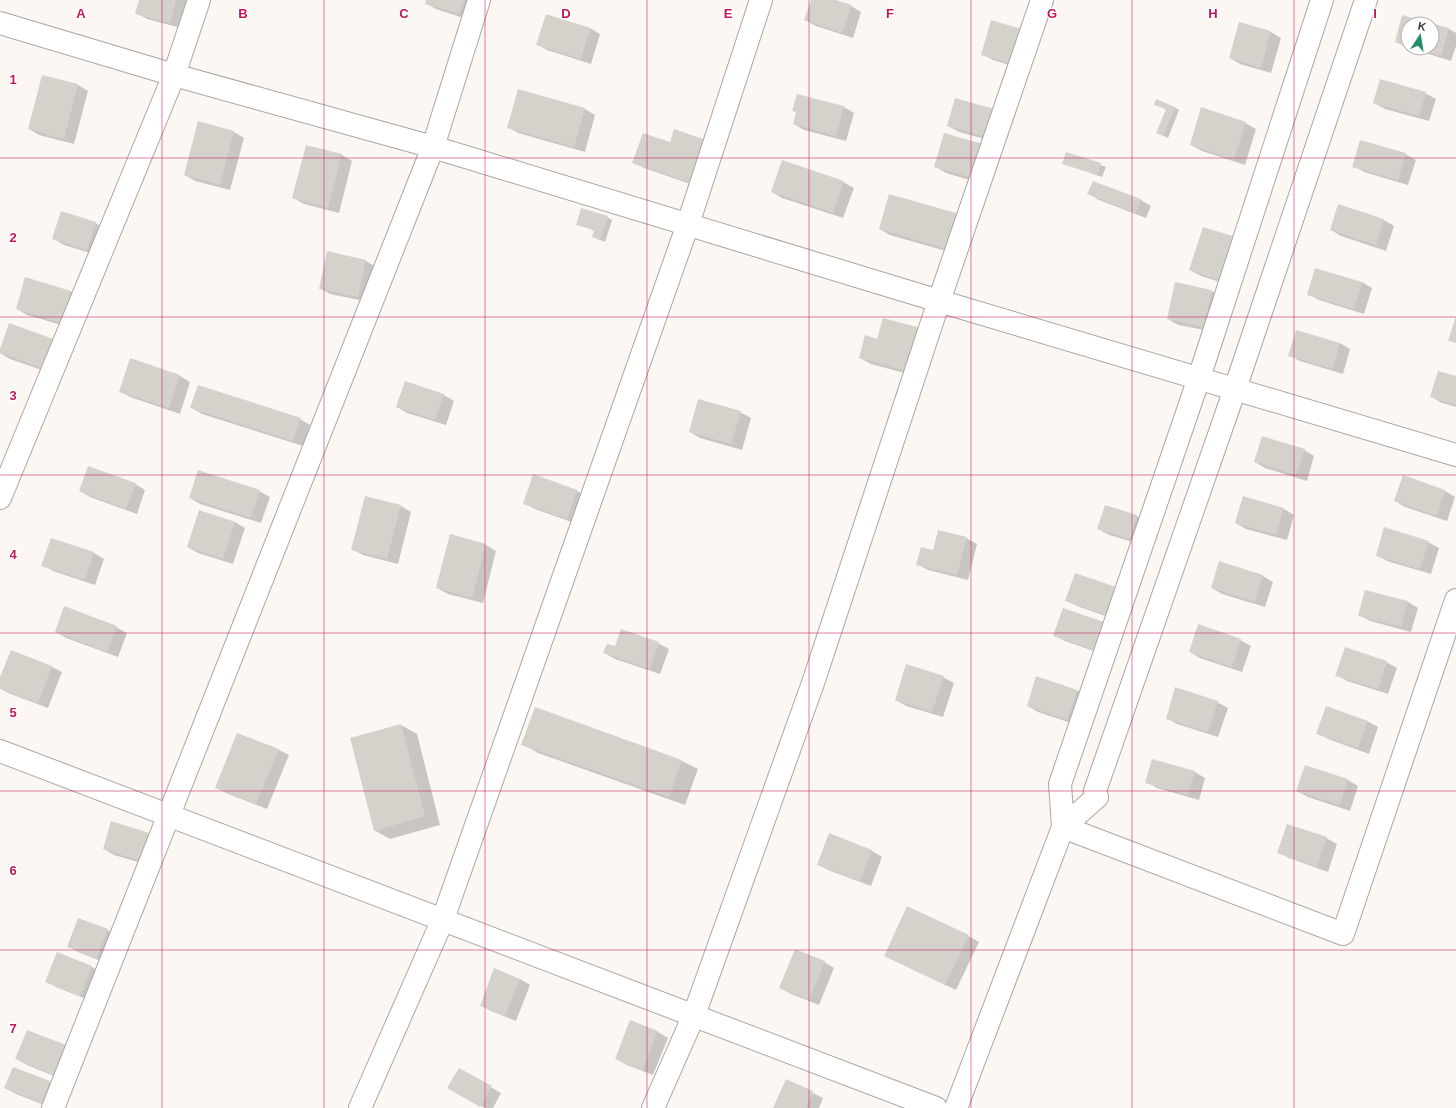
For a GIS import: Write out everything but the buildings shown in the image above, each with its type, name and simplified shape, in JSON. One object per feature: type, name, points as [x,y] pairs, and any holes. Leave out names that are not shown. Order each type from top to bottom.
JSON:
[{"type":"street","points":[[0,498],[174,75],[199,0]]},
{"type":"street","points":[[53,1108],[433,147],[479,0]]},
{"type":"street","points":[[360,1108],[443,919],[688,224],[761,0]]},
{"type":"street","points":[[653,1108],[694,1015],[813,684],[939,301],[1042,0]]},
{"type":"street","points":[[956,1108],[1063,828],[1060,784],[1199,378],[1322,0]]},
{"type":"street","points":[[1063,828],[1096,797],[1095,791],[1235,389],[1366,0]]},
{"type":"street","points":[[0,23],[174,75],[433,147],[939,301],[1456,455]]},
{"type":"street","points":[[1063,828],[1343,934],[1456,600]]},
{"type":"street","points":[[0,751],[936,1108]]}]
